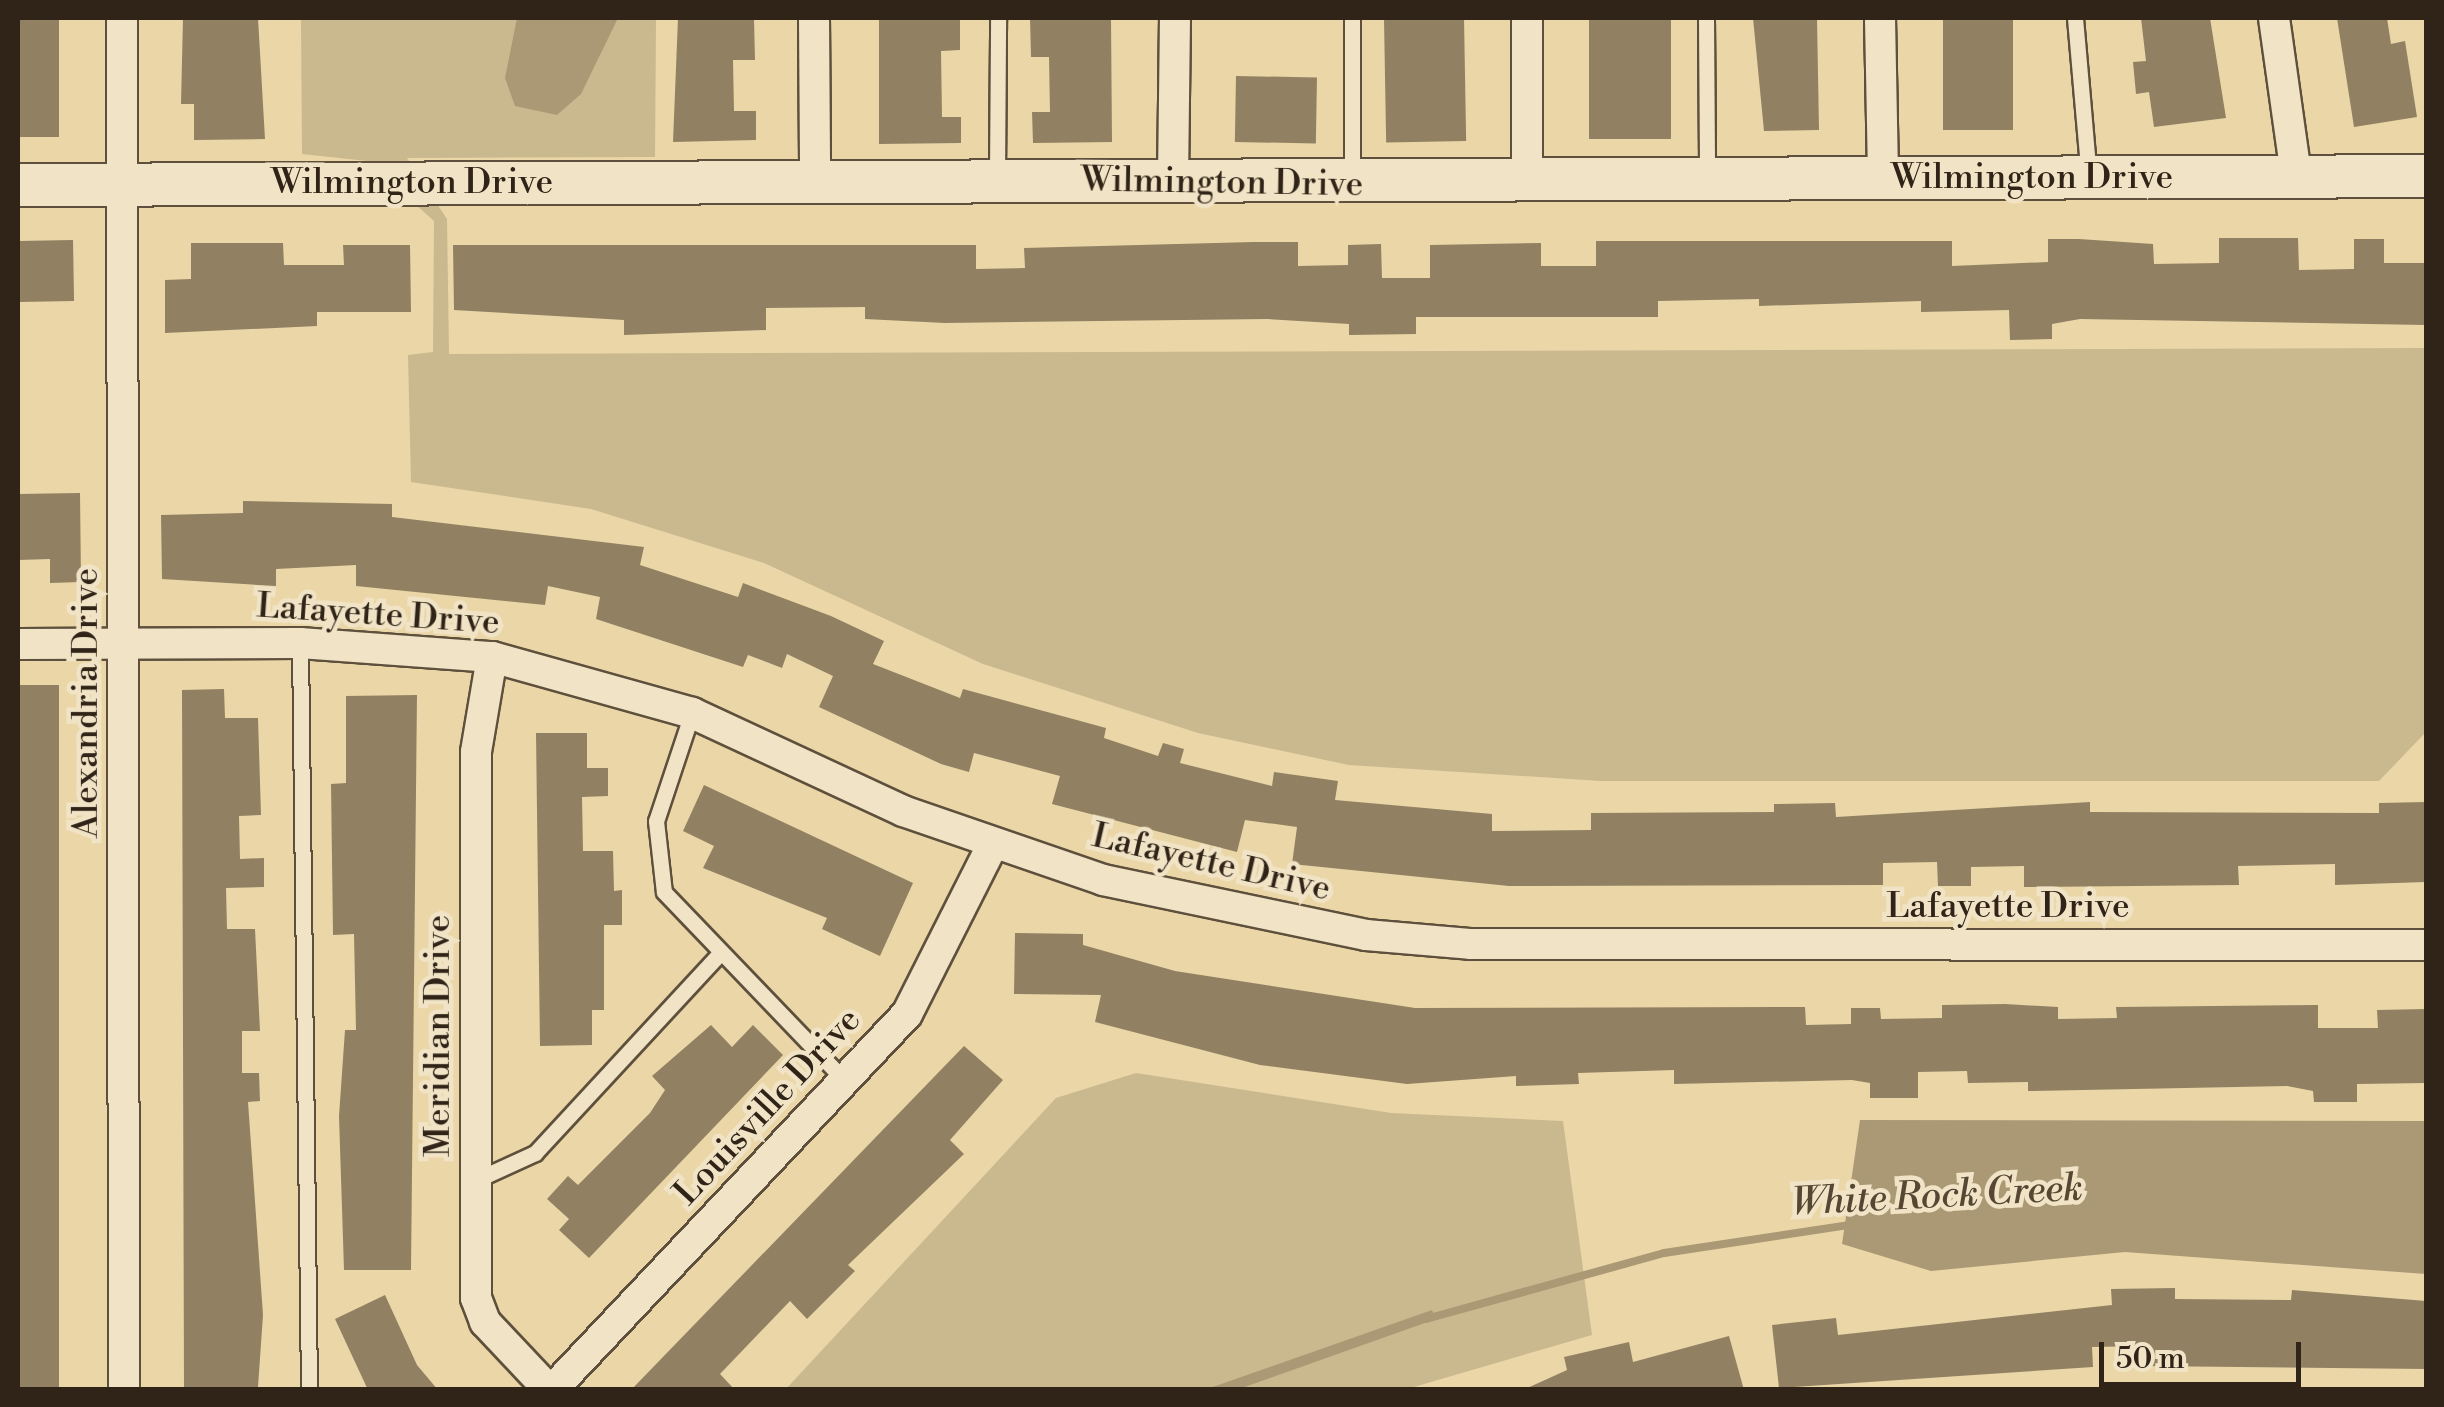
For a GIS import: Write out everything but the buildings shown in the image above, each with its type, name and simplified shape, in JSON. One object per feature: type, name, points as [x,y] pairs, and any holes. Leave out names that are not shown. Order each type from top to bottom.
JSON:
[{"type":"street","name":"Alexandria Drive","points":[[122,18],[124,1390]]},
{"type":"street","points":[[814,18],[815,181]]},
{"type":"street","points":[[1173,181],[1175,18]]},
{"type":"street","points":[[1526,18],[1527,182]]},
{"type":"street","points":[[1880,18],[1884,178]]},
{"type":"street","points":[[2274,18],[2296,176]]},
{"type":"street","name":"Wilmington Drive","points":[[18,185],[815,181],[1707,184],[1884,178],[2426,176]]},
{"type":"street","name":"Lafayette Drive","points":[[18,644],[300,643],[492,657],[692,713],[993,844],[1240,914],[1470,944],[2426,946]]},
{"type":"street","name":"Meridian Drive","points":[[492,657],[476,752],[478,1311],[550,1390]]},
{"type":"street","name":"Louisville Drive","points":[[550,1390],[846,1082],[931,977],[993,844]]},
{"type":"lane","points":[[998,18],[998,182]]},
{"type":"lane","points":[[1352,18],[1352,185]]},
{"type":"lane","points":[[1706,18],[1707,184]]},
{"type":"lane","points":[[2076,18],[2089,180]]},
{"type":"lane","points":[[300,643],[308,1390]]},
{"type":"lane","points":[[692,713],[656,822],[654,857],[670,902],[846,1082]]},
{"type":"lane","points":[[476,1180],[535,1152],[720,953]]},
{"type":"shaded area","points":[[301,18],[656,18],[655,157],[407,158],[447,219],[449,354],[2426,348],[2426,732],[2379,781],[1601,781],[1349,765],[1198,733],[983,664],[764,563],[591,509],[411,482],[408,355],[433,352],[434,221],[367,161],[302,154]]},
{"type":"shaded area","points":[[1136,1073],[1391,1113],[1563,1121],[1592,1335],[1407,1389],[785,1390],[1056,1098]]},
{"type":"water","points":[[517,18],[618,18],[581,94],[557,115],[515,106],[505,78]]},
{"type":"water","points":[[1860,1120],[2426,1121],[2426,1274],[2125,1252],[1931,1271],[1842,1244]]},
{"type":"water","points":[[1432,1310],[1436,1319],[1239,1389],[1207,1389]]},
{"type":"waterway","name":"White Rock Creek","points":[[1426,1319],[1664,1253],[1855,1224]]}]
